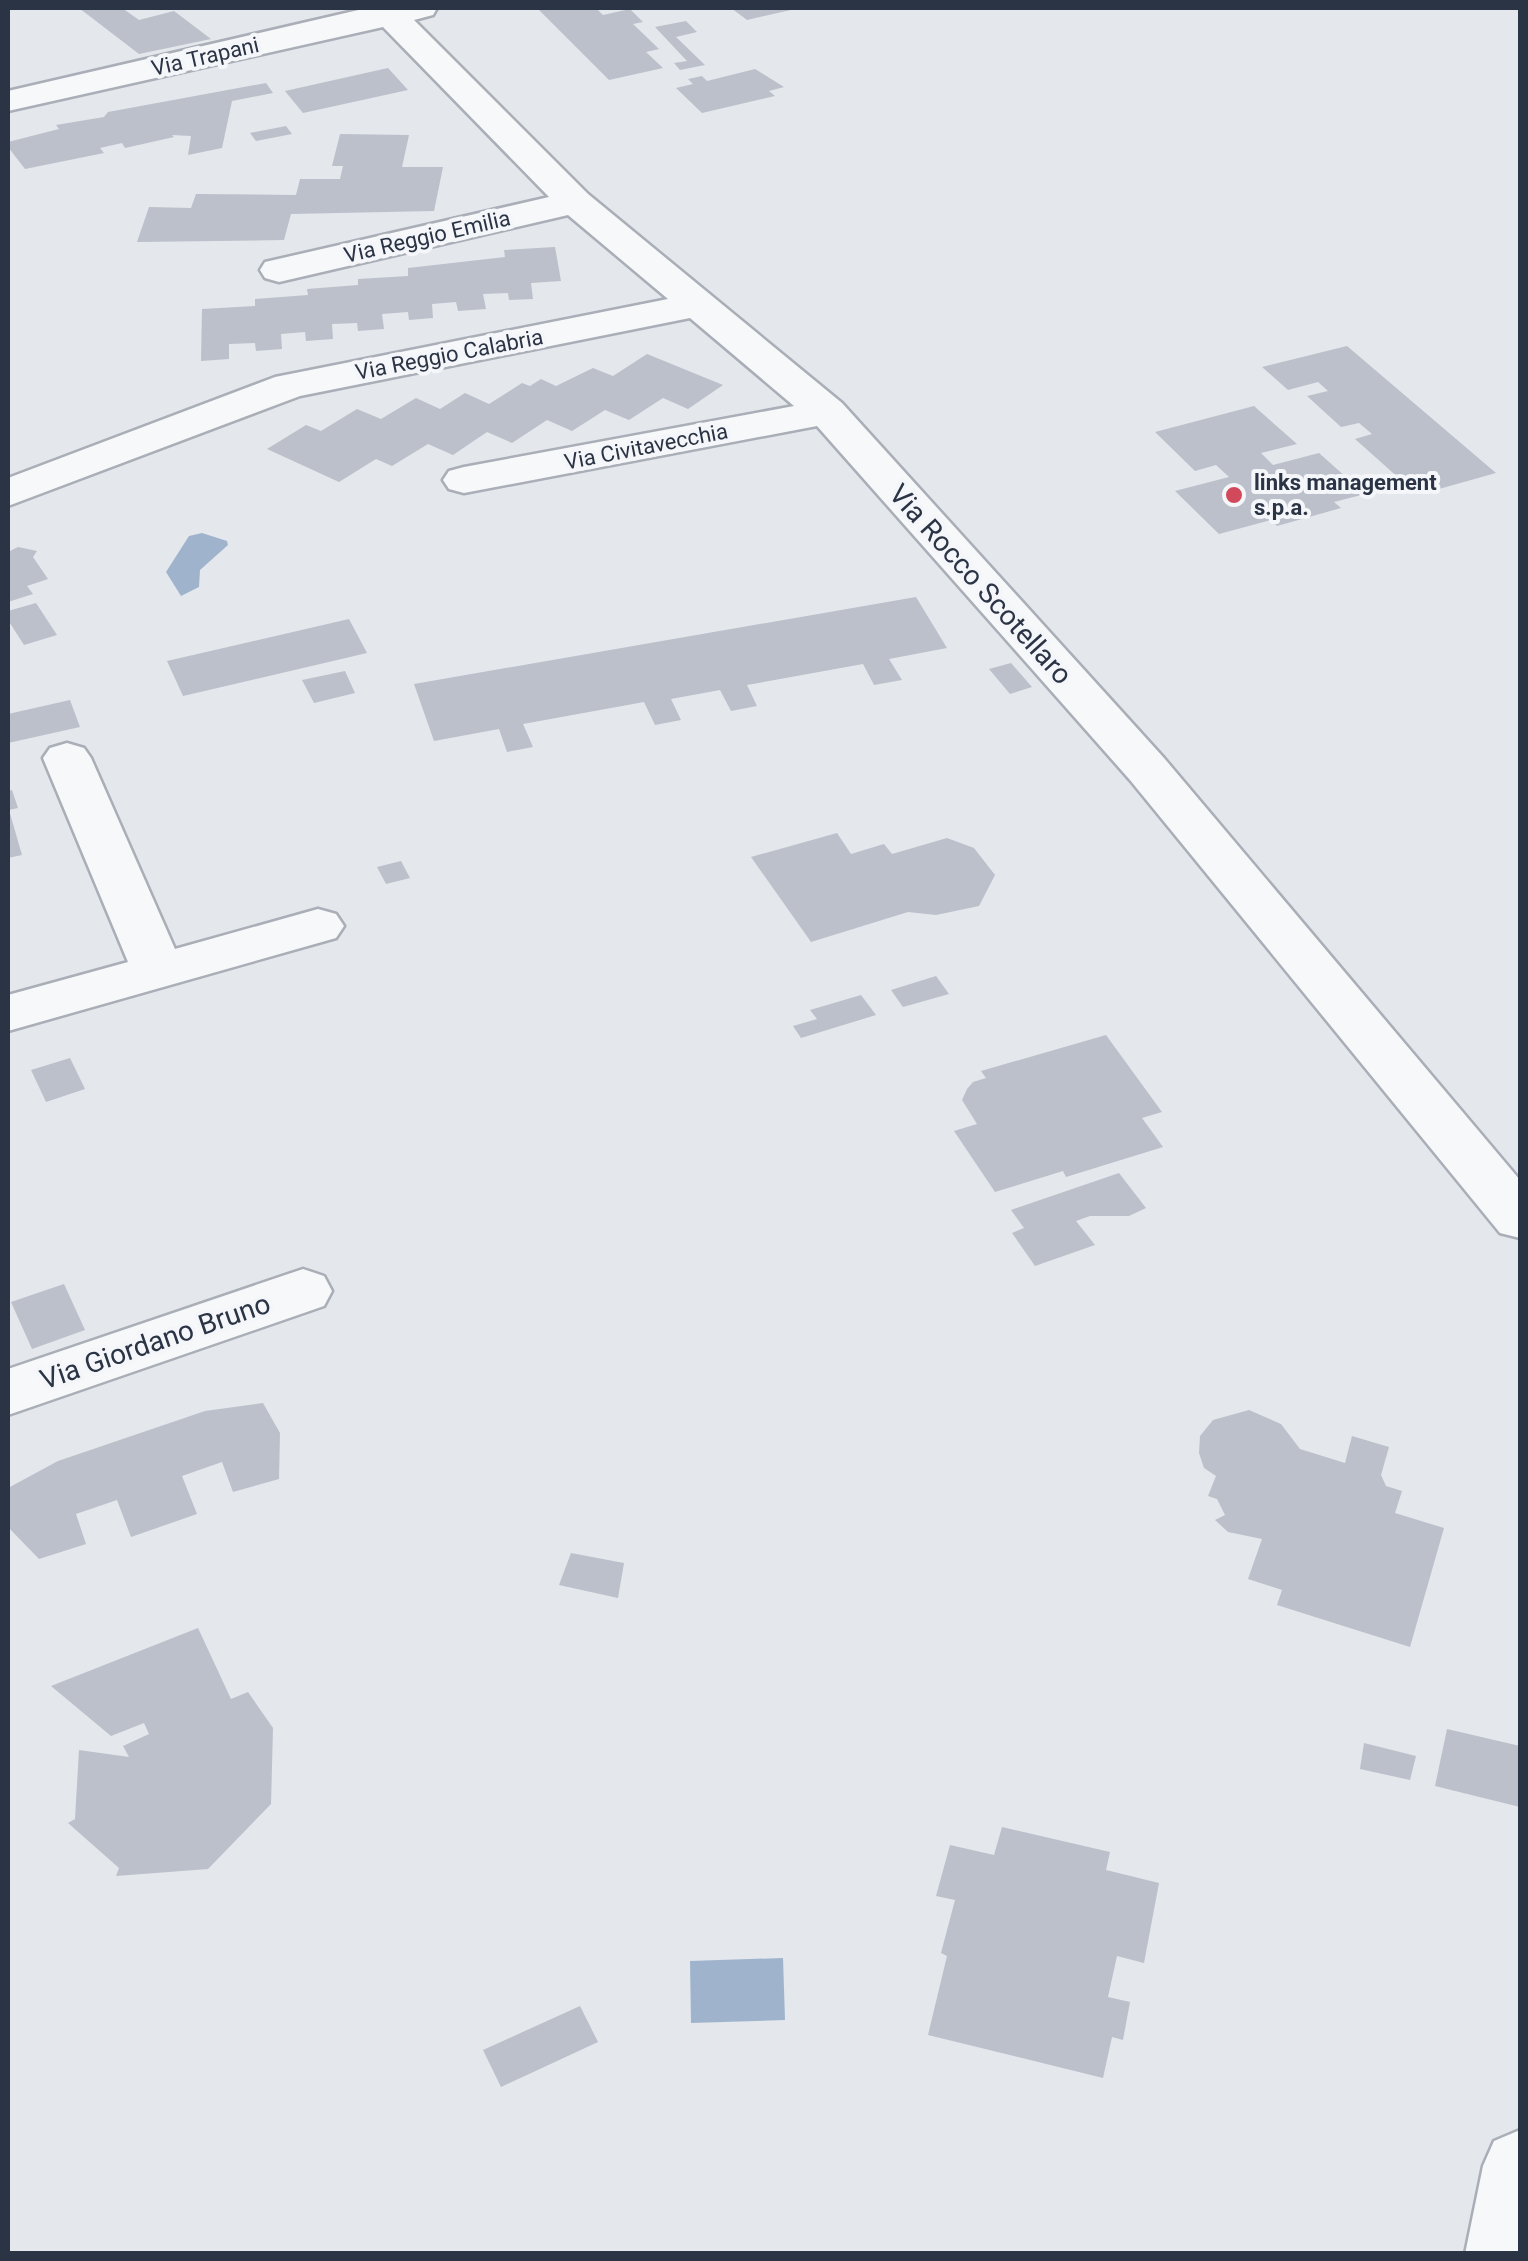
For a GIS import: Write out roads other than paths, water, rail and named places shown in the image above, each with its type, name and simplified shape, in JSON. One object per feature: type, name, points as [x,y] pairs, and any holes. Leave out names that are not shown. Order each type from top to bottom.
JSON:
[{"type":"street","name":"Via Trapani","points":[[12,98],[398,10]]},
{"type":"street","name":"Via Rocco Scotellaro","points":[[398,10],[575,202],[827,412],[1147,770],[1520,1218]]},
{"type":"street","name":"Via Reggio Emilia","points":[[278,270],[575,202]]},
{"type":"street","name":"Via Reggio Calabria","points":[[8,492],[290,386],[701,304]]},
{"type":"street","name":"Via Civitavecchia","points":[[464,480],[827,412]]},
{"type":"street","points":[[68,758],[157,968]]},
{"type":"street","points":[[8,1012],[318,926]]},
{"type":"street","name":"Via Giordano Bruno","points":[[8,1392],[303,1291]]},
{"type":"street","points":[[1504,2254],[1520,2166]]},
{"type":"water","points":[[202,533],[227,541],[228,545],[200,570],[199,587],[181,596],[166,572],[189,536]]},
{"type":"water","points":[[783,1958],[785,2020],[691,2023],[690,1961]]},
{"type":"place","name":"links management s.p.a.","points":[[1234,495]]}]
